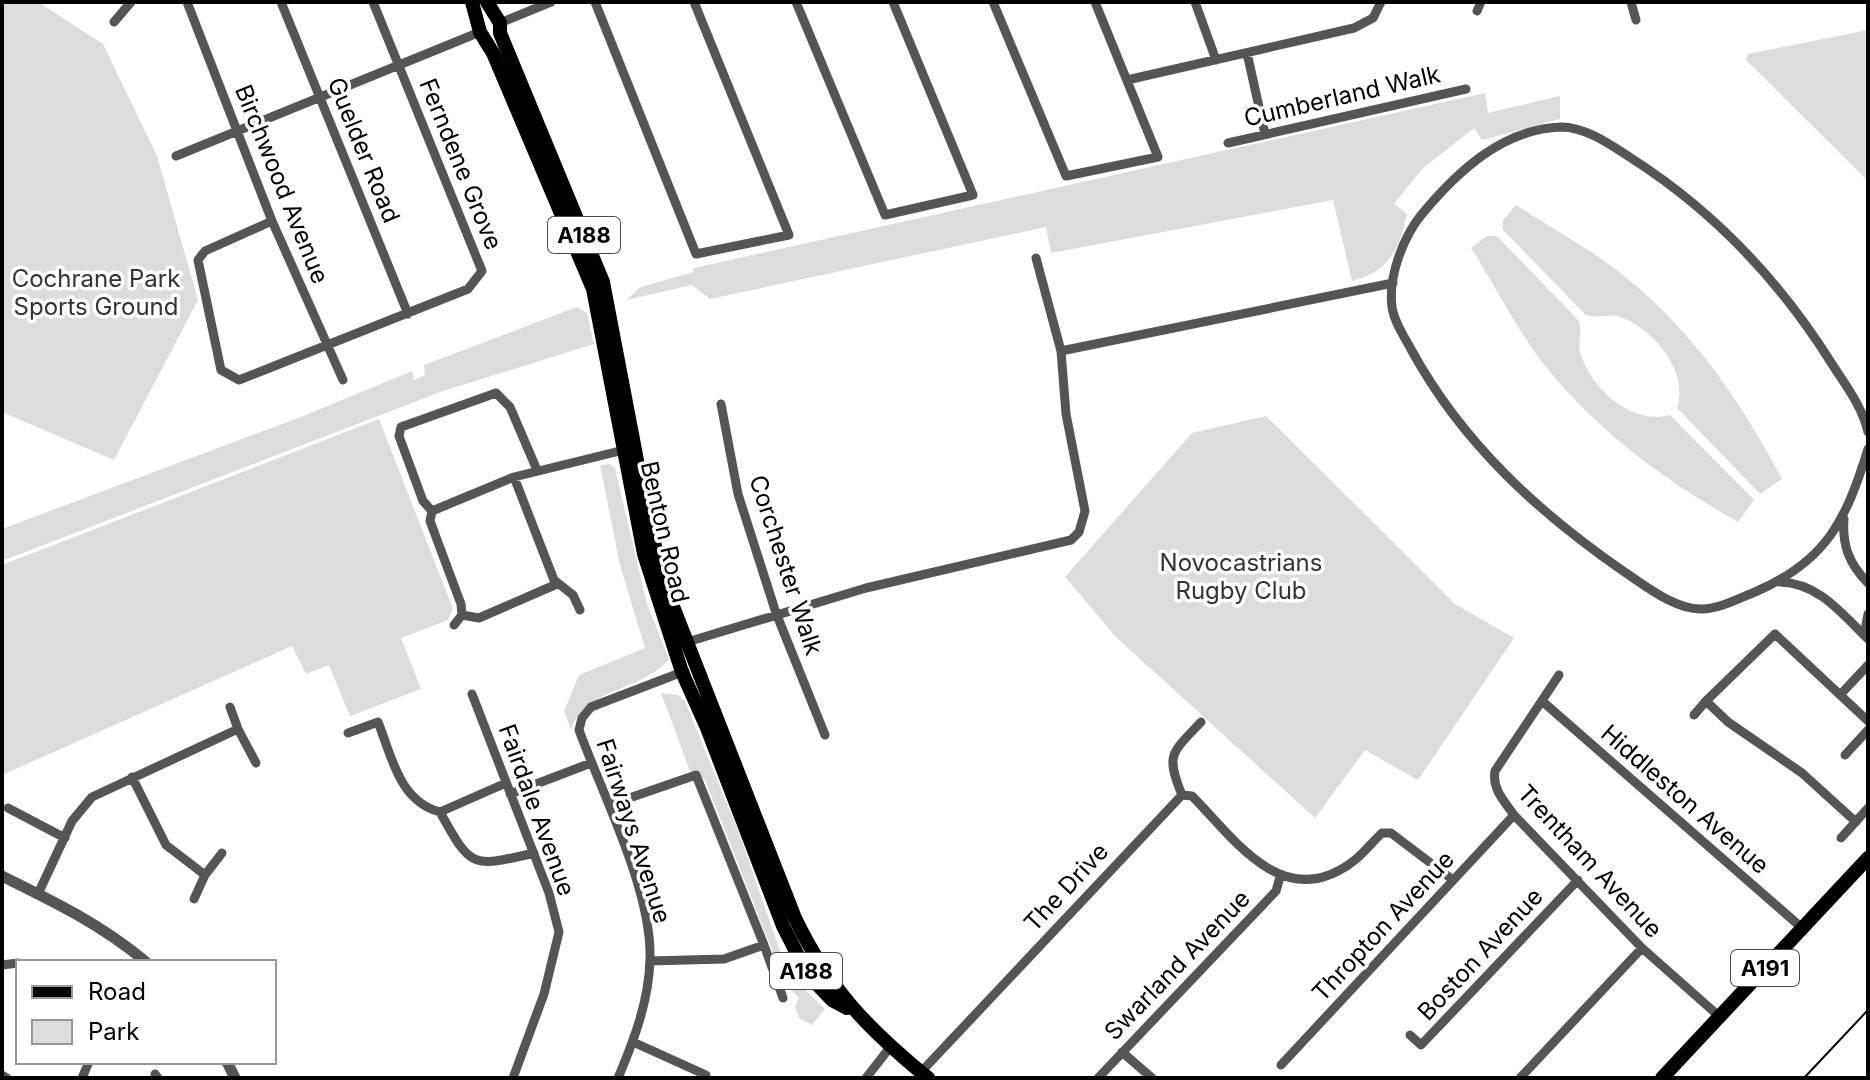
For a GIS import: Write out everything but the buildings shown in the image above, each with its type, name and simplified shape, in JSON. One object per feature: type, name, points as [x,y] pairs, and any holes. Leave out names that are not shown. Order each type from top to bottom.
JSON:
[{"type":"main road","name":"Benton Road","points":[[472,2],[490,28],[603,282],[629,449],[688,670],[816,963],[852,1010],[924,1075]]},
{"type":"main road","name":"Benton Road","points":[[487,2],[490,28]]},
{"type":"main road","name":"A191","points":[[1662,1078],[1868,858]]},
{"type":"street","points":[[114,22],[131,2]]},
{"type":"street","name":"Birchwood Avenue","points":[[187,2],[272,221],[343,380]]},
{"type":"street","name":"Guelder Road","points":[[281,2],[408,314]]},
{"type":"street","name":"Ferndene Grove","points":[[272,221],[205,251],[198,260],[221,370],[239,380],[468,289],[482,271],[373,2]]},
{"type":"street","points":[[176,156],[551,2]]},
{"type":"street","points":[[595,2],[696,254],[789,235],[694,2]]},
{"type":"street","points":[[796,2],[885,215],[973,195],[893,2]]},
{"type":"street","points":[[993,2],[1066,176],[1158,157],[1095,2]]},
{"type":"street","points":[[1195,2],[1216,60]]},
{"type":"street","points":[[1127,80],[1362,26],[1373,18],[1381,2]]},
{"type":"street","points":[[1631,2],[1636,20]]},
{"type":"street","points":[[1247,53],[1265,134]]},
{"type":"street","name":"Cumberland Walk","points":[[1228,143],[1466,89]]},
{"type":"street","points":[[1844,519],[1802,565],[1780,582],[1704,609],[1683,606],[1641,583],[1565,530],[1533,503],[1449,409],[1392,309],[1396,263],[1417,220],[1464,168],[1495,147],[1538,130],[1564,127],[1588,133],[1657,175],[1753,258],[1815,338],[1863,414],[1868,432]]},
{"type":"street","points":[[679,645],[776,613],[1071,540],[1079,532],[1085,511],[1066,414],[1061,351],[1036,258]]},
{"type":"street","points":[[1061,351],[1393,283]]},
{"type":"street","points":[[432,511],[423,501],[399,436],[405,425],[496,393],[510,407],[537,470]]},
{"type":"street","name":"Corchester Walk","points":[[721,404],[738,494],[776,613],[825,735]]},
{"type":"street","points":[[432,511],[514,477],[629,449]]},
{"type":"street","points":[[1868,449],[1844,519],[1843,542],[1855,571],[1868,583]]},
{"type":"street","points":[[514,477],[557,584],[573,595],[580,610]]},
{"type":"street","points":[[432,511],[430,521],[461,604],[462,615],[454,625]]},
{"type":"street","points":[[1780,582],[1800,583],[1826,598],[1866,637]]},
{"type":"street","points":[[462,615],[479,618],[557,584]]},
{"type":"street","points":[[1866,637],[1868,614]]},
{"type":"street","points":[[1694,715],[1775,634],[1868,721]]},
{"type":"street","points":[[1840,695],[1868,665]]},
{"type":"street","name":"Fairways Avenue","points":[[618,1078],[645,1004],[650,961],[649,930],[642,900],[609,805],[579,730],[582,718],[591,707],[688,670]]},
{"type":"street","name":"Trentham Avenue","points":[[1559,675],[1495,771],[1493,782],[1514,815],[1642,948],[1720,1017]]},
{"type":"street","name":"Fairdale Avenue","points":[[472,694],[534,853],[559,932],[544,994],[513,1078]]},
{"type":"street","name":"Hiddleston Avenue","points":[[1542,701],[1802,928]]},
{"type":"street","points":[[1706,701],[1728,722],[1802,773],[1856,822]]},
{"type":"street","points":[[230,707],[256,763]]},
{"type":"street","points":[[348,733],[378,722],[410,797],[425,808],[440,812],[506,783]]},
{"type":"street","points":[[1201,722],[1172,752],[1171,767],[1182,795],[1192,796],[1264,868],[1280,877],[1327,877],[1361,856],[1382,833],[1391,833],[1453,880]]},
{"type":"street","points":[[38,894],[72,821],[92,797],[238,729]]},
{"type":"street","points":[[1845,755],[1868,730]]},
{"type":"street","points":[[510,794],[591,763]]},
{"type":"street","points":[[609,805],[696,775],[783,998]]},
{"type":"street","points":[[132,777],[166,845],[205,875]]},
{"type":"street","name":"The Drive","points":[[924,1075],[1182,795]]},
{"type":"street","points":[[8,808],[65,838]]},
{"type":"street","points":[[1841,838],[1868,808]]},
{"type":"street","points":[[440,812],[462,852],[478,862],[496,862],[534,853]]},
{"type":"street","name":"Thropton Avenue","points":[[1281,1065],[1514,815]]},
{"type":"street","points":[[194,899],[205,875],[222,853]]},
{"type":"street","points":[[2,876],[116,937],[144,960]]},
{"type":"street","name":"Swarland Avenue","points":[[1098,1078],[1276,891],[1280,877]]},
{"type":"street","name":"Boston Avenue","points":[[1410,1035],[1421,1045],[1578,880]]},
{"type":"street","points":[[650,961],[724,959],[764,945]]},
{"type":"street","points":[[1520,1078],[1642,948]]},
{"type":"street","points":[[633,1042],[706,1075]]},
{"type":"street","points":[[866,1078],[891,1046]]},
{"type":"street","points":[[1122,1052],[1152,1078]]},
{"type":"street","points":[[2,1075],[7,1078]]},
{"type":"green space","name":"Cochrane Park Sports Ground","points":[[2,2],[38,2],[103,44],[157,156],[198,300],[114,460],[2,412]]},
{"type":"green space","points":[[1868,30],[1868,181],[1746,60],[1748,54]]},
{"type":"green space","points":[[1485,93],[1488,113],[1560,96],[1560,119],[1482,140],[1474,128],[1423,168],[1394,204],[1407,214],[1396,248],[1375,272],[1352,281],[1333,200],[1051,253],[1046,227],[710,299],[692,285],[626,300],[641,287],[693,272],[694,268]]},
{"type":"green space","points":[[1516,205],[1611,266],[1672,320],[1732,395],[1782,479],[1760,494],[1677,408],[1679,394],[1674,367],[1647,332],[1623,318],[1586,315],[1503,230],[1503,220]]},
{"type":"green space","points":[[1487,236],[1497,236],[1579,321],[1582,358],[1605,393],[1617,403],[1642,415],[1670,415],[1754,500],[1738,522],[1682,488],[1630,450],[1560,383],[1530,345],[1471,248]]},
{"type":"green space","points":[[577,307],[587,313],[594,344],[443,391],[2,561],[2,529],[301,417],[412,371],[414,380],[425,375],[424,365]]},
{"type":"green space","name":"Novocastrians Rugby Club","points":[[1266,416],[1455,604],[1514,638],[1418,780],[1365,750],[1315,818],[1117,638],[1065,577],[1192,433]]},
{"type":"green space","points":[[379,419],[453,609],[448,620],[401,638],[421,689],[350,716],[329,665],[306,674],[292,646],[2,775],[2,565]]},
{"type":"green space","points":[[610,464],[615,468],[647,604],[669,659],[644,678],[588,705],[571,730],[564,711],[579,675],[645,648],[620,565],[600,465]]},
{"type":"green space","points":[[661,693],[678,695],[685,701],[740,836],[790,975],[825,1009],[812,1025],[799,1018],[795,1007],[799,998],[785,983],[705,780],[690,771]]},
{"type":"tram line","points":[[1804,1078],[1868,1010]]}]
